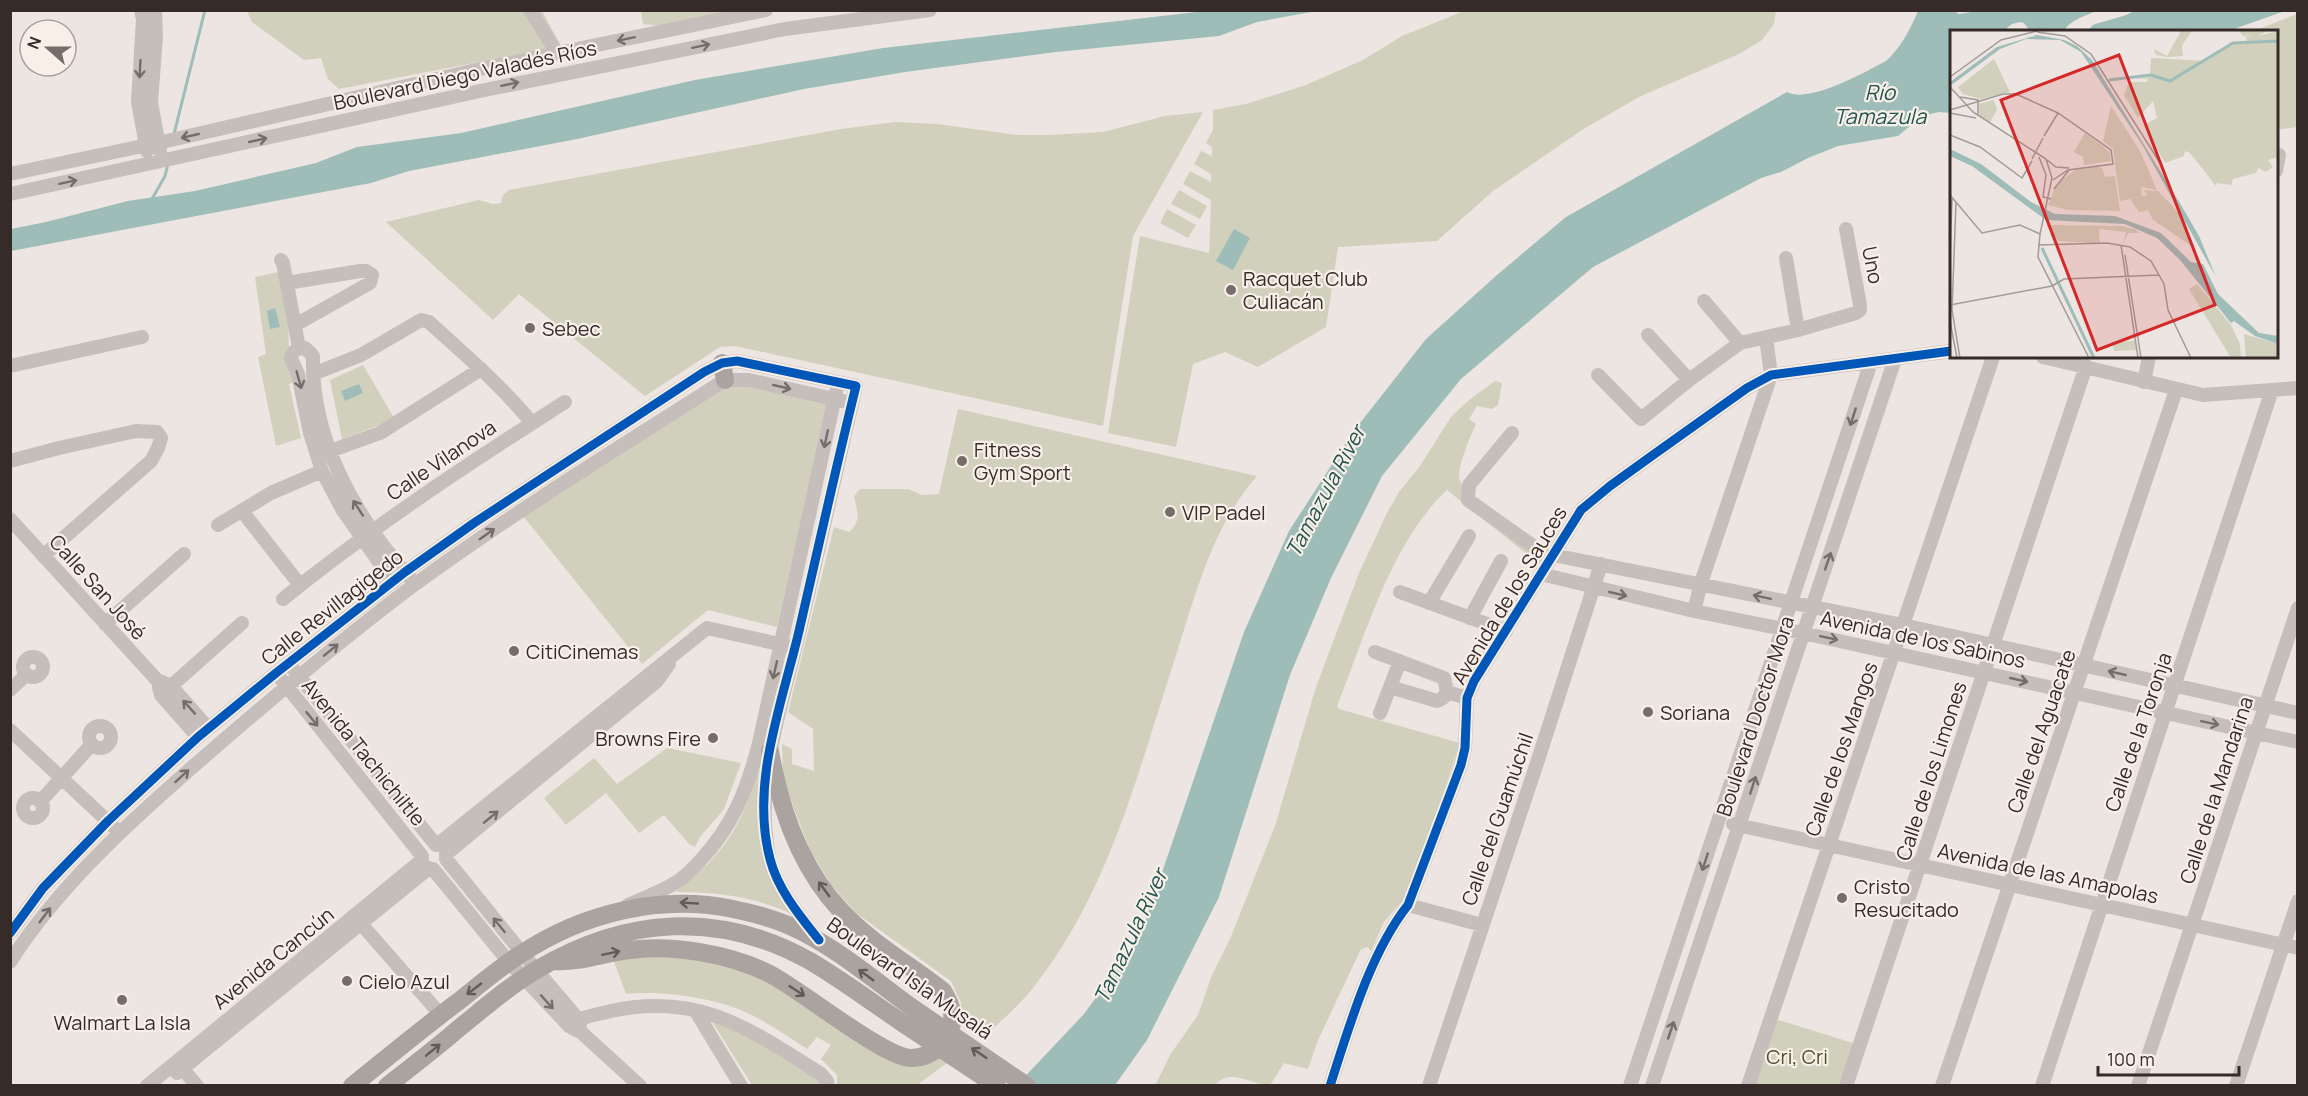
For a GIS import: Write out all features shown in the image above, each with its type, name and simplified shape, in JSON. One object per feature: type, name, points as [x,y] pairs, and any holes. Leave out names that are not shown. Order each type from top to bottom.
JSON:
[{"type":"main road","points":[[538,969],[610,952],[646,948],[706,954],[766,972],[904,1058],[926,1056],[938,1048],[947,1035],[952,1021],[950,1004],[943,991],[858,927],[832,900],[818,881],[794,836],[776,783],[770,751]]},
{"type":"main road","name":"Boulevard Isla Musalá","points":[[352,1086],[515,958],[565,931],[614,911],[685,902],[749,912],[787,924],[819,940],[909,1017],[998,1086]]},
{"type":"main road","name":"Boulevard Isla Musalá","points":[[387,1086],[538,969],[612,935],[644,928],[700,926],[727,930],[774,945],[808,960],[1027,1086]]},
{"type":"street","points":[[141,10],[145,102],[156,163]]},
{"type":"street","points":[[145,102],[156,36],[155,10]]},
{"type":"street","points":[[530,10],[557,53]]},
{"type":"street","name":"Boulevard Diego Valadés Ríos","points":[[10,174],[476,70],[766,10]]},
{"type":"street","name":"Boulevard Diego Valadés Ríos","points":[[10,194],[480,91],[785,29],[930,10]]},
{"type":"street","points":[[2278,163],[2279,155]]},
{"type":"street","name":"Uno","points":[[1798,330],[1860,310],[1846,229]]},
{"type":"street","points":[[1598,375],[1641,419],[1740,343],[1798,330],[1786,258]]},
{"type":"street","points":[[281,260],[299,348]]},
{"type":"street","points":[[287,283],[360,271],[366,271],[372,276],[370,283],[295,326]]},
{"type":"street","points":[[1704,301],[1740,343]]},
{"type":"street","points":[[314,374],[361,355],[421,320],[429,322],[511,397],[532,423]]},
{"type":"street","points":[[1648,335],[1689,380]]},
{"type":"street","points":[[10,366],[142,337]]},
{"type":"street","points":[[1694,611],[1701,583],[1771,375],[1766,337]]},
{"type":"street","points":[[393,582],[361,538],[322,471],[316,431],[313,356],[305,348],[294,350],[291,358],[316,431],[330,451],[343,482],[373,530],[416,584]]},
{"type":"street","name":"Avenida de los Sauces","points":[[1330,1086],[1377,955],[1395,921],[1408,905],[1461,765],[1465,748],[1467,698],[1474,681],[1581,510],[1610,486],[1747,388],[1771,375],[1950,351]]},
{"type":"street","name":"Calle de los Mangos","points":[[1748,1086],[1993,358]]},
{"type":"street","points":[[2048,358],[2176,390],[2209,395],[2298,388]]},
{"type":"street","points":[[2140,358],[2140,381]]},
{"type":"street","points":[[2140,381],[2149,358]]},
{"type":"street","name":"Boulevard Doctor Mora","points":[[1652,1086],[1895,359]]},
{"type":"street","points":[[614,911],[677,882],[703,857],[726,829],[737,809],[751,774],[788,646],[856,386],[737,361],[723,372]]},
{"type":"street","name":"Boulevard Doctor Mora","points":[[1630,1086],[1871,362]]},
{"type":"street","name":"Calle de los Limones","points":[[1846,1086],[2086,366]]},
{"type":"street","points":[[330,451],[380,433],[480,369]]},
{"type":"street","name":"Calle Revillagigedo","points":[[12,930],[43,888],[108,821],[203,732],[276,673],[405,572],[540,478],[704,372],[723,372]]},
{"type":"street","points":[[723,372],[852,404]]},
{"type":"street","name":"Calle Revillagigedo","points":[[10,962],[51,907],[119,833],[286,686],[416,584],[723,372]]},
{"type":"street","points":[[819,940],[782,889],[770,860],[765,790],[788,646],[839,382]]},
{"type":"street","name":"Calle del Aguacate","points":[[1942,1086],[2176,390]]},
{"type":"street","name":"Calle de la Toronja","points":[[2042,1086],[2272,390]]},
{"type":"street","name":"Calle Vilanova","points":[[282,599],[361,538],[565,402]]},
{"type":"street","points":[[10,461],[136,431],[157,432],[161,438],[151,461],[43,556]]},
{"type":"street","name":"Avenida de los Sabinos","points":[[1512,433],[1469,485],[1468,500],[1543,553],[1903,625],[2298,713]]},
{"type":"street","points":[[219,525],[271,494],[322,471]]},
{"type":"street","points":[[242,511],[300,585]]},
{"type":"street","name":"Calle San José","points":[[10,519],[203,732]]},
{"type":"street","points":[[1429,603],[1469,536]]},
{"type":"street","points":[[105,624],[184,554]]},
{"type":"street","points":[[1470,618],[1502,561]]},
{"type":"street","name":"Calle del Guamúchil","points":[[1429,1086],[1601,564]]},
{"type":"street","name":"Avenida de los Sabinos","points":[[1541,574],[1594,589],[1894,652],[2298,742]]},
{"type":"street","points":[[1400,592],[1506,631]]},
{"type":"street","name":"Calle de la Mandarina","points":[[2138,1086],[2298,608]]},
{"type":"street","points":[[166,690],[242,623]]},
{"type":"street","points":[[441,851],[425,849],[427,863],[439,868],[441,851],[707,628],[788,646]]},
{"type":"street","points":[[1375,652],[1444,678],[1447,692],[1437,701],[1390,687]]},
{"type":"street","points":[[1380,713],[1400,662]]},
{"type":"street","name":"Avenida Tachichiltle","points":[[289,663],[441,851],[515,958]]},
{"type":"street","name":"Avenida Tachichiltle","points":[[276,673],[427,863],[515,958],[538,969],[582,1033],[640,1086]]},
{"type":"street","points":[[10,690],[26,675]]},
{"type":"street","points":[[1447,692],[1467,698]]},
{"type":"street","points":[[10,730],[119,833]]},
{"type":"street","points":[[40,802],[92,744]]},
{"type":"street","name":"Avenida de las Amapolas","points":[[1719,821],[2298,948]]},
{"type":"street","name":"Avenida Cancún","points":[[147,1086],[180,1065],[427,863]]},
{"type":"street","points":[[2236,1086],[2298,901]]},
{"type":"street","points":[[1408,905],[1482,925]]},
{"type":"street","points":[[358,920],[441,1015]]},
{"type":"street","points":[[574,1022],[635,1006],[658,1004],[695,1010],[730,1021],[764,1038],[821,1074],[828,1086]]},
{"type":"street","points":[[695,1010],[741,1086]]},
{"type":"street","points":[[180,1065],[197,1086]]},
{"type":"street","name":"Avenida Cancún","points":[[161,1086],[180,1065]]},
{"type":"green space","points":[[247,11],[542,11],[561,46],[339,89],[328,79],[321,58],[304,60],[252,22]]},
{"type":"green space","points":[[641,11],[754,11],[660,26],[643,24]]},
{"type":"green space","points":[[1464,11],[1776,11],[1774,24],[1762,40],[1739,54],[1641,96],[1585,128],[1493,191],[1437,241],[1338,247],[1326,327],[1258,367],[1225,352],[1193,364],[1176,447],[1108,433],[1140,236],[1209,253],[1211,200],[1183,184],[1190,171],[1211,182],[1211,174],[1194,164],[1201,151],[1212,156],[1212,147],[1206,143],[1213,130],[1213,110],[1246,104],[1306,85],[1363,60],[1402,36]]},
{"type":"green space","points":[[2297,14],[2297,127],[2278,130],[2278,30],[2257,30]]},
{"type":"green space","points":[[1203,112],[1133,236],[1103,426],[735,346],[720,347],[645,396],[519,294],[493,320],[386,222],[479,200],[493,204],[501,203],[503,195],[509,190],[841,129],[895,122],[937,124],[1017,135],[1049,135],[1103,132],[1165,116]]},
{"type":"green space","points":[[1179,190],[1207,206],[1200,219],[1171,204]]},
{"type":"green space","points":[[1167,209],[1196,225],[1188,238],[1160,223]]},
{"type":"green space","points":[[279,272],[288,318],[289,352],[296,381],[289,384],[301,438],[276,446],[258,357],[266,354],[255,277]]},
{"type":"green space","points":[[363,365],[394,418],[342,439],[330,380]]},
{"type":"green space","points":[[1495,381],[1502,383],[1498,405],[1492,409],[1477,406],[1469,419],[1476,424],[1463,458],[1459,477],[1470,495],[1543,556],[1539,564],[1447,490],[1427,511],[1395,563],[1369,621],[1337,706],[1339,709],[1460,743],[1409,893],[1384,922],[1371,951],[1368,947],[1361,949],[1318,1040],[1308,1069],[1284,1063],[1270,1085],[1228,1077],[1215,1085],[1155,1086],[1170,1055],[1198,1015],[1212,975],[1230,939],[1275,826],[1316,687],[1359,573],[1387,513],[1451,417]]},
{"type":"green space","points":[[737,383],[828,400],[777,627],[708,610],[642,664],[523,516],[722,390]]},
{"type":"green space","points":[[958,409],[1257,476],[1229,516],[1208,559],[1136,781],[1104,867],[1062,947],[1019,1004],[986,1035],[961,1020],[961,1003],[951,981],[856,913],[830,883],[810,850],[783,776],[782,744],[792,749],[792,764],[814,771],[813,729],[788,712],[834,527],[849,532],[856,524],[858,516],[854,496],[860,489],[908,489],[922,495],[939,494]]},
{"type":"green space","points":[[768,722],[763,836],[801,918],[771,905],[740,897],[675,892],[716,856],[741,818],[756,774]]},
{"type":"green space","points":[[667,748],[741,763],[724,809],[700,837],[695,847],[689,844],[664,815],[639,833],[606,793],[566,825],[544,798],[594,758],[617,784]]},
{"type":"green space","points":[[666,953],[751,970],[895,1058],[941,1052],[951,1060],[917,1085],[837,1085],[837,1075],[821,1059],[831,1045],[817,1037],[807,1049],[752,1015],[723,1004],[673,994],[626,994],[613,959]]},
{"type":"green space","points":[[708,1015],[780,1048],[825,1085],[752,1085]]},
{"type":"green space","name":"Cri, Cri","points":[[1776,1019],[1856,1044],[1842,1085],[1755,1086]]},
{"type":"water","name":"Río Tamazula","points":[[1983,10],[2097,11],[2074,21],[2064,30],[2029,30],[2024,23],[2020,22],[2012,24],[2004,30],[1950,30],[1950,113],[1939,112],[1922,116],[1898,136],[1838,146],[1781,172],[1761,178],[1593,267],[1461,379],[1382,476],[1331,578],[1290,675],[1219,897],[1147,1040],[1115,1085],[1016,1086],[1084,1014],[1140,937],[1244,632],[1289,531],[1353,432],[1426,339],[1566,217],[1787,92],[1797,95],[1822,90],[1851,79],[1886,61],[1905,38],[1918,11],[1957,11],[1959,14]]},
{"type":"water","points":[[2165,10],[2285,11],[2231,30],[2098,30],[2128,25]]},
{"type":"water","points":[[1205,11],[1317,11],[1257,22],[1219,36],[1056,52],[905,72],[804,89],[577,139],[409,171],[371,183],[11,251],[11,229],[128,201],[195,191],[316,163],[357,147],[461,133],[695,80],[883,48]]},
{"type":"water","points":[[1234,229],[1250,238],[1233,270],[1216,261]]},
{"type":"water","points":[[275,308],[280,327],[270,329],[267,311]]},
{"type":"water","points":[[359,384],[363,393],[345,401],[341,391]]},
{"type":"waterway","points":[[174,134],[205,10]]},
{"type":"waterway","name":"Tamazula River","points":[[2104,30],[2128,23],[2155,10]]},
{"type":"waterway","points":[[152,199],[165,176],[168,164]]},
{"type":"cycle path","points":[[1330,1086],[1362,991],[1382,945],[1408,905],[1461,765],[1465,748],[1467,698],[1474,681],[1581,510],[1610,486],[1747,388],[1771,375],[1950,351]]},
{"type":"cycle path","points":[[10,933],[43,888],[108,821],[198,737],[276,673],[405,572],[474,523],[704,372],[722,363],[737,361],[856,386],[777,715],[766,773],[764,802],[765,830],[770,859],[778,881],[790,902],[819,940]]},
{"type":"place","name":"Racquet Club Culiacán","points":[[1231,290]]},
{"type":"place","name":"Sebec","points":[[530,328]]},
{"type":"place","name":"Fitness Gym Sport","points":[[962,461]]},
{"type":"place","name":"VIP Padel","points":[[1170,512]]},
{"type":"place","name":"CitiCinemas","points":[[514,651]]},
{"type":"place","name":"Soriana","points":[[1648,712]]},
{"type":"place","name":"Browns Fire","points":[[713,738]]},
{"type":"place","name":"Cristo Resucitado","points":[[1842,898]]},
{"type":"place","name":"Cielo Azul","points":[[347,981]]},
{"type":"place","name":"Walmart La Isla","points":[[122,1000]]}]
